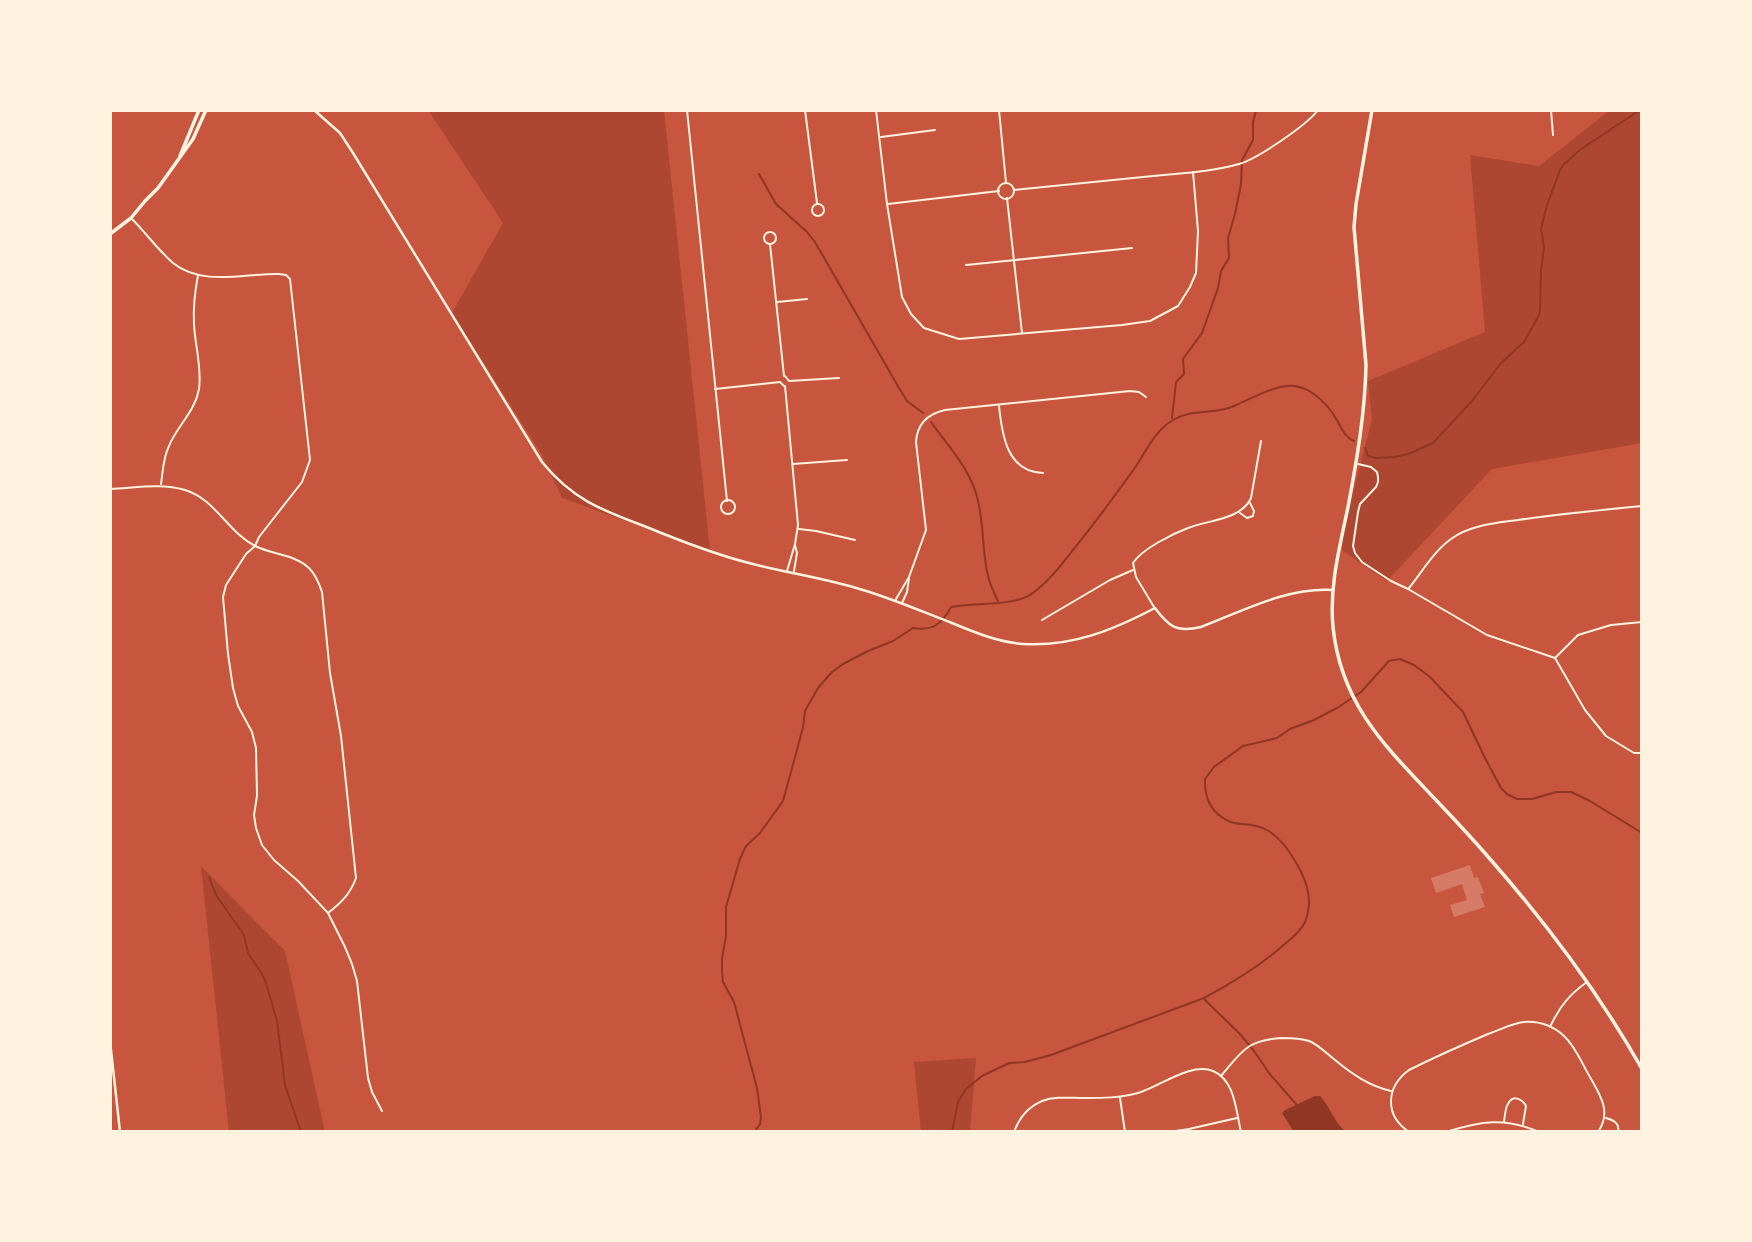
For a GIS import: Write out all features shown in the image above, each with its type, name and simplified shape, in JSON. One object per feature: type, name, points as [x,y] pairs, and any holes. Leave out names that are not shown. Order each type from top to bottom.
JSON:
[{"type":"main road","points":[[180,156],[199,110]]},
{"type":"main road","points":[[110,234],[131,218],[158,188],[193,139],[206,110]]},
{"type":"main road","points":[[1372,110],[1354,227],[1366,365],[1363,420],[1333,590],[1332,618],[1339,660],[1348,687],[1364,719],[1541,920],[1588,981],[1642,1069]]},
{"type":"street","points":[[314,110],[340,134],[353,153],[535,452],[552,474],[581,499],[708,551],[751,564],[846,584],[999,640],[1025,644],[1084,638],[1104,632],[1155,608]]},
{"type":"street","points":[[687,110],[727,501]]},
{"type":"street","points":[[805,110],[817,203]]},
{"type":"street","points":[[876,110],[902,297],[911,314],[924,328],[959,339],[1150,321],[1178,306],[1196,273],[1198,231],[1193,172]]},
{"type":"street","points":[[999,110],[1006,183]]},
{"type":"street","points":[[1014,190],[1223,168],[1255,157],[1298,128],[1318,110]]},
{"type":"street","points":[[1551,110],[1553,135]]},
{"type":"street","points":[[880,137],[935,130]]},
{"type":"street","points":[[1007,198],[1001,196],[1001,185],[1011,184],[1014,190]]},
{"type":"street","points":[[1007,198],[1014,190]]},
{"type":"street","points":[[887,204],[999,191]]},
{"type":"street","points":[[1007,198],[1022,334]]},
{"type":"street","points":[[131,218],[173,262],[198,274],[225,277],[279,274],[290,279],[310,460],[302,482],[259,537],[255,546],[246,554],[226,585],[223,597],[228,654],[238,706],[252,733],[256,748],[257,796],[254,816],[262,845],[328,913],[348,956],[359,998],[368,1078],[382,1111]]},
{"type":"street","points":[[770,244],[784,376],[789,381]]},
{"type":"street","points":[[966,265],[1132,248]]},
{"type":"street","points":[[161,485],[169,445],[190,414],[198,392],[200,377],[194,324],[198,274]]},
{"type":"street","points":[[776,302],[807,299]]},
{"type":"street","points":[[779,382],[784,376]]},
{"type":"street","points":[[789,381],[839,378]]},
{"type":"street","points":[[787,571],[798,529],[785,386],[789,381]]},
{"type":"street","points":[[715,388],[779,382],[785,386]]},
{"type":"street","points":[[895,601],[909,577],[926,527],[916,445],[918,429],[926,418],[940,411],[1130,391],[1139,391],[1146,397]]},
{"type":"street","points":[[999,404],[1003,437],[1016,461],[1029,471],[1044,473]]},
{"type":"street","points":[[1261,440],[1249,502],[1238,512],[1185,528],[1142,553],[1133,563],[1136,577],[1163,619],[1174,627],[1189,630],[1284,596],[1307,591],[1333,590]]},
{"type":"street","points":[[793,464],[847,460]]},
{"type":"street","points":[[1356,464],[1371,467],[1377,472],[1378,482],[1360,504],[1353,546],[1362,562],[1487,635],[1555,658],[1585,710],[1606,736],[1634,753],[1642,753]]},
{"type":"street","points":[[110,489],[161,485],[193,493],[206,500],[237,532],[255,546],[299,560],[318,579],[341,736],[356,878],[343,902],[328,913]]},
{"type":"street","points":[[1238,512],[1247,518],[1253,516],[1254,511],[1249,502]]},
{"type":"street","points":[[1408,589],[1452,538],[1470,529],[1490,524],[1642,506]]},
{"type":"street","points":[[798,529],[855,540]]},
{"type":"street","points":[[794,572],[797,553],[795,544]]},
{"type":"street","points":[[1042,620],[1134,569]]},
{"type":"street","points":[[902,604],[909,577]]},
{"type":"street","points":[[1555,658],[1578,635],[1611,625],[1642,622]]},
{"type":"street","points":[[1550,1027],[1565,999],[1588,981]]},
{"type":"street","points":[[1409,1132],[1400,1125],[1392,1105],[1392,1091],[1397,1081],[1409,1070],[1512,1025],[1531,1022],[1550,1027],[1563,1036],[1573,1048],[1602,1098],[1605,1117],[1598,1132]]},
{"type":"street","points":[[1221,1076],[1245,1049],[1255,1042],[1297,1038],[1313,1043],[1362,1080],[1392,1091]]},
{"type":"street","points":[[110,1041],[120,1132]]},
{"type":"street","points":[[1014,1132],[1024,1114],[1042,1101],[1120,1096],[1146,1090],[1196,1069],[1208,1069],[1221,1076],[1231,1090],[1241,1132]]},
{"type":"street","points":[[1120,1096],[1125,1132]]},
{"type":"street","points":[[1504,1122],[1508,1102],[1518,1098],[1526,1106],[1522,1125]]},
{"type":"street","points":[[1605,1117],[1616,1123],[1618,1132]]},
{"type":"street","points":[[1169,1132],[1238,1118]]},
{"type":"street","points":[[1446,1132],[1480,1123],[1504,1122],[1539,1132]]},
{"type":"shaded area","points":[[428,110],[664,110],[710,551],[562,498],[542,455],[452,313],[503,223]]},
{"type":"shaded area","points":[[1610,110],[1642,110],[1642,443],[1492,469],[1387,581],[1342,550],[1344,528],[1372,419],[1368,381],[1485,332],[1470,155],[1539,166]]},
{"type":"shaded area","points":[[201,866],[285,951],[325,1132],[229,1132]]},
{"type":"shaded area","points":[[976,1058],[970,1132],[921,1132],[914,1062]]},
{"type":"shaded area","points":[[1320,1096],[1346,1132],[1294,1132],[1282,1113]]},
{"type":"building","points":[[1470,865],[1474,878],[1478,877],[1484,893],[1480,894],[1485,907],[1454,917],[1450,905],[1467,900],[1462,884],[1436,893],[1431,878]]},
{"type":"waterway","points":[[1172,418],[1176,382],[1184,374],[1183,359],[1202,333],[1218,288],[1221,271],[1229,258],[1228,238],[1241,184],[1242,160],[1253,140],[1256,110]]},
{"type":"waterway","points":[[1365,448],[1368,456],[1395,457],[1433,443],[1472,401],[1501,363],[1524,342],[1539,315],[1544,247],[1541,229],[1560,170],[1581,149],[1640,110]]},
{"type":"waterway","points":[[759,174],[776,204],[815,242],[907,401],[923,413]]},
{"type":"waterway","points":[[754,1132],[761,1117],[757,1088],[734,1002],[723,982],[726,907],[746,846],[760,833],[783,801],[805,711],[818,688],[843,664],[893,641],[913,628],[936,625],[951,607],[1005,602],[1033,593],[1054,573],[1089,530],[1155,436],[1180,416],[1227,409],[1266,392],[1292,386],[1310,391],[1320,399],[1332,412],[1345,434],[1354,441]]},
{"type":"waterway","points":[[931,422],[971,479],[980,510],[988,576],[998,601]]},
{"type":"waterway","points":[[952,1132],[958,1102],[966,1089],[982,1076],[1009,1063],[1051,1055],[1204,998],[1258,966],[1299,931],[1309,907],[1308,893],[1302,873],[1292,856],[1281,841],[1267,830],[1231,822],[1219,815],[1210,805],[1205,779],[1214,767],[1243,746],[1277,738],[1290,729],[1337,708],[1361,692],[1389,661],[1400,659],[1414,665],[1430,677],[1463,712],[1501,788],[1507,794],[1517,799],[1532,799],[1556,792],[1571,792],[1642,833]]},
{"type":"waterway","points":[[209,877],[216,895],[244,935],[248,953],[266,983],[277,1021],[285,1085],[301,1132]]},
{"type":"waterway","points":[[1204,999],[1240,1034],[1296,1104]]}]
